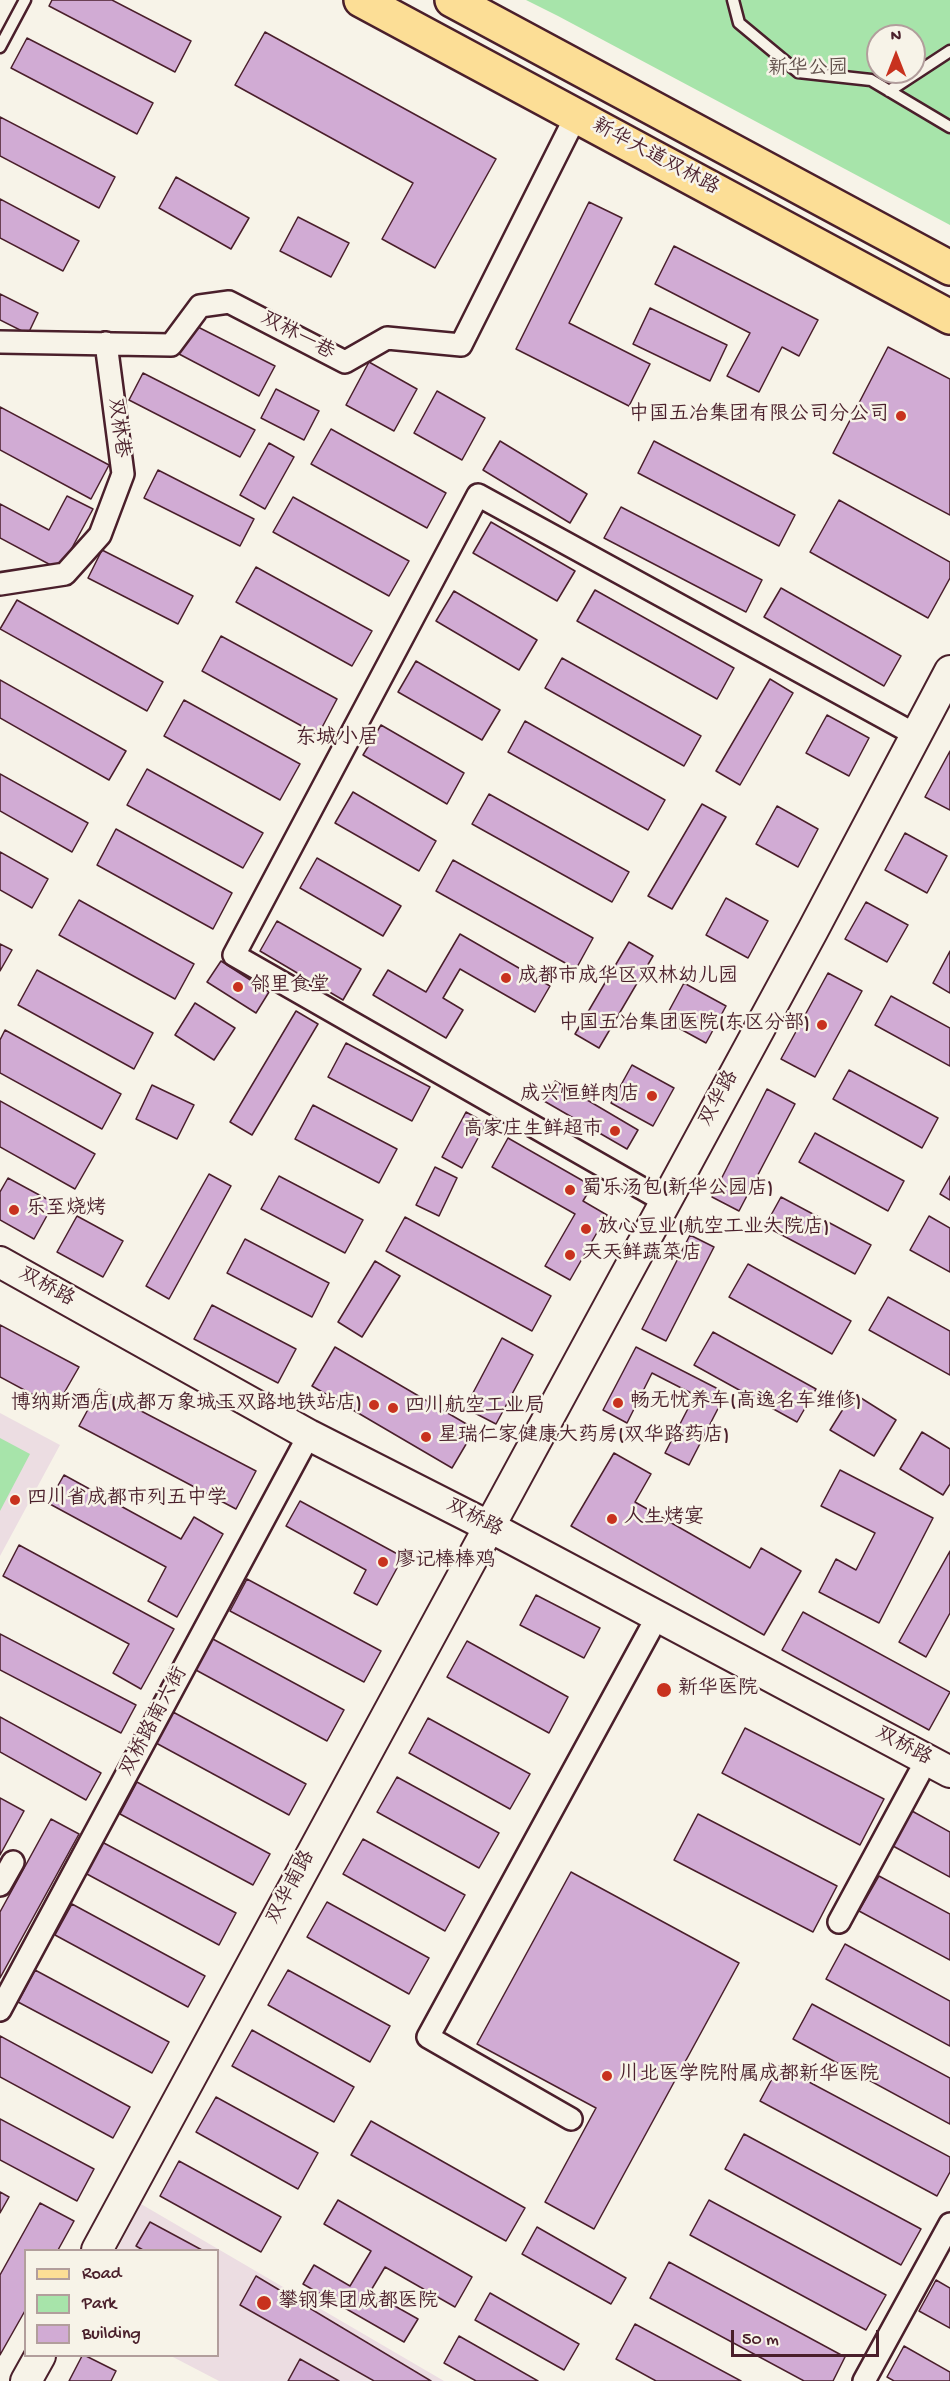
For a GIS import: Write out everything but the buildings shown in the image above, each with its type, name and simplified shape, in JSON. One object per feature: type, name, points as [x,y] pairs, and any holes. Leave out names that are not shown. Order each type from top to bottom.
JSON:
[{"type":"main road","name":"新华大道双林路","points":[[361,0],[950,317]]},
{"type":"main road","points":[[452,0],[950,268]]},
{"type":"main road","name":"双华路","points":[[484,1533],[818,920],[950,671]]},
{"type":"main road","name":"双桥路","points":[[0,1262],[304,1443]]},
{"type":"main road","name":"双桥路","points":[[0,1285],[304,1443],[950,1772]]},
{"type":"main road","name":"双桥路","points":[[484,1533],[650,1630],[950,1790]]},
{"type":"main road","name":"双华南路","points":[[97,2249],[484,1533]]},
{"type":"main road","points":[[26,2381],[39,2357]]},
{"type":"street","name":"双林一巷","points":[[0,342],[171,345],[200,306],[229,302],[345,362],[387,338],[461,345],[576,116]]},
{"type":"street","name":"双林巷","points":[[0,584],[65,574],[100,535],[123,474],[106,343]]},
{"type":"street","points":[[664,1201],[234,955],[478,495],[916,735]]},
{"type":"street","name":"双桥路南六街","points":[[0,2010],[304,1443]]},
{"type":"street","points":[[571,2119],[428,2037],[650,1630]]},
{"type":"street","points":[[839,1922],[919,1774]]},
{"type":"street","points":[[0,1885],[13,1863]]},
{"type":"street","points":[[864,2381],[950,2224]]},
{"type":"lane","points":[[0,47],[25,0]]},
{"type":"lane","points":[[733,0],[739,23],[798,72],[871,80],[950,127]]},
{"type":"lane","points":[[890,91],[950,51]]},
{"type":"shaded area","name":"四川省成都市列五中学","points":[[0,1413],[60,1445],[0,1556]]},
{"type":"shaded area","name":"攀钢集团成都医院","points":[[141,2204],[218,2249],[118,2249]]},
{"type":"shaded area","name":"攀钢集团成都医院","points":[[219,2250],[444,2381],[219,2381],[173,2357],[219,2357]]},
{"type":"green space","name":"新华公园","points":[[526,0],[950,0],[950,225],[558,16]]},
{"type":"green space","points":[[0,1438],[30,1454],[0,1511]]},
{"type":"place","name":"中国五冶集团有限公司分公司","points":[[901,416]]},
{"type":"place","name":"成都市成华区双林幼儿园","points":[[506,978]]},
{"type":"place","name":"邻里食堂","points":[[238,987]]},
{"type":"place","name":"中国五冶集团医院(东区分部)","points":[[822,1025]]},
{"type":"place","name":"成兴恒鲜肉店","points":[[652,1096]]},
{"type":"place","name":"高家庄生鲜超市","points":[[615,1131]]},
{"type":"place","name":"蜀乐汤包(新华公园店)","points":[[570,1190]]},
{"type":"place","name":"乐至烧烤","points":[[14,1210]]},
{"type":"place","name":"放心豆业(航空工业大院店)","points":[[586,1229]]},
{"type":"place","name":"天天鲜蔬菜店","points":[[570,1255]]},
{"type":"place","name":"畅无忧养车(高逸名车维修)","points":[[618,1403]]},
{"type":"place","name":"博纳斯酒店(成都万象城玉双路地铁站店)","points":[[374,1405]]},
{"type":"place","name":"四川航空工业局","points":[[393,1408]]},
{"type":"place","name":"星瑞仁家健康大药房(双华路药店)","points":[[426,1437]]},
{"type":"place","name":"四川省成都市列五中学","points":[[15,1500]]},
{"type":"place","name":"人生烤宴","points":[[612,1519]]},
{"type":"place","name":"廖记棒棒鸡","points":[[383,1562]]},
{"type":"place","name":"新华医院","points":[[664,1690]]},
{"type":"place","name":"川北医学院附属成都新华医院","points":[[607,2076]]},
{"type":"place","name":"攀钢集团成都医院","points":[[264,2303]]},
{"type":"district","name":"东城小居","points":[[337,740]]}]
